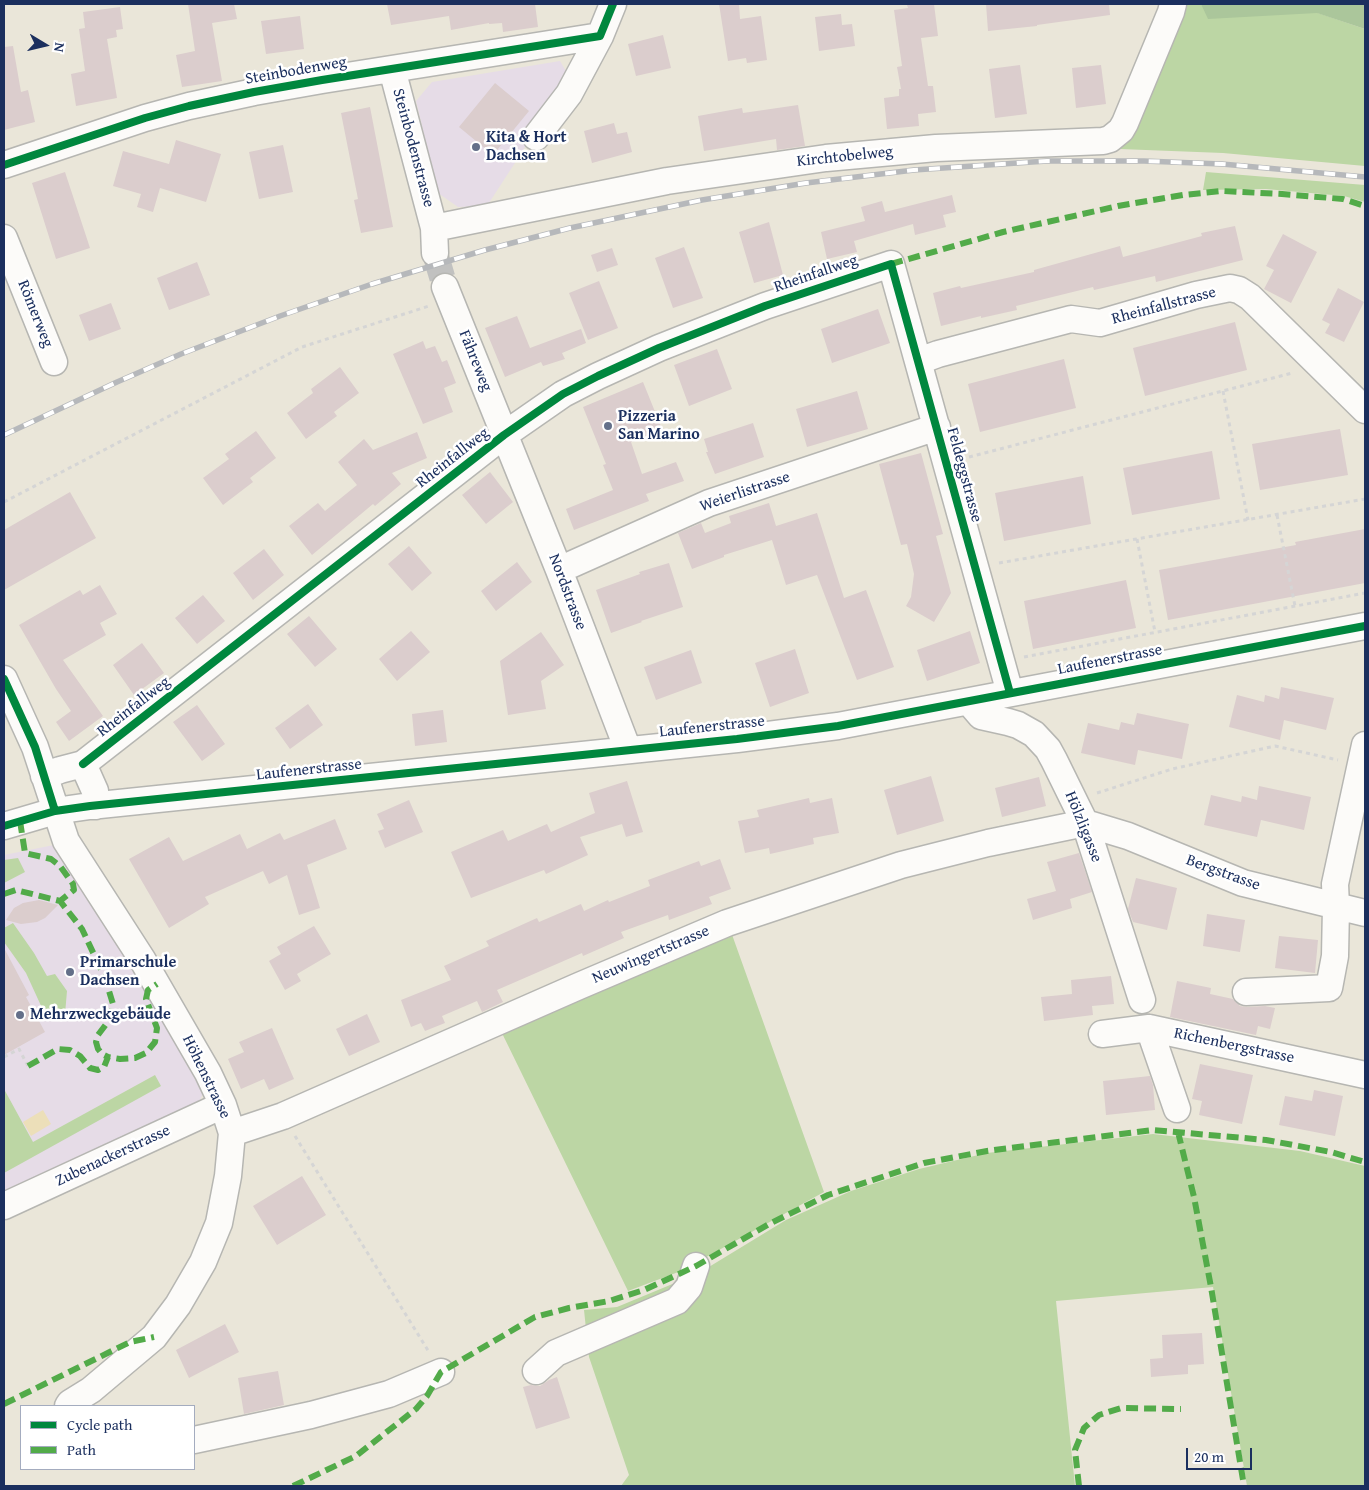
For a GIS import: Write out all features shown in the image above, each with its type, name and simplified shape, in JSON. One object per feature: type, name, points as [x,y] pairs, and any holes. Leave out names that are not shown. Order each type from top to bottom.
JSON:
[{"type":"street","points":[[536,137],[569,94],[600,36],[613,4]]},
{"type":"street","name":"Kirchtobelweg","points":[[434,228],[667,181],[826,158],[936,148],[1110,139],[1121,130],[1174,4]]},
{"type":"street","name":"Steinbodenweg","points":[[4,165],[145,118],[189,106],[254,92],[600,36]]},
{"type":"street","name":"Steinbodenstrasse","points":[[392,69],[434,228]]},
{"type":"street","points":[[434,228],[434,254]]},
{"type":"street","name":"Römerweg","points":[[4,238],[54,362]]},
{"type":"street","name":"Feldeggstrasse","points":[[891,264],[920,361],[1010,693]]},
{"type":"street","name":"Rheinfallweg","points":[[44,776],[83,764],[504,435],[563,394],[659,348],[765,306],[891,264]]},
{"type":"street","name":"Rheinfallstrasse","points":[[920,361],[938,354],[1071,319],[1100,323],[1196,295],[1230,288],[1250,297],[1365,410]]},
{"type":"street","name":"Fähreweg","points":[[447,293],[504,435]]},
{"type":"street","name":"Weierlistrasse","points":[[559,570],[709,503],[937,427]]},
{"type":"street","name":"Nordstrasse","points":[[504,435],[559,570],[628,750]]},
{"type":"street","name":"Laufenerstrasse","points":[[4,826],[55,811],[96,806],[737,739],[838,726],[1365,626]]},
{"type":"street","name":"Höhenstrasse","points":[[4,679],[35,747],[66,841],[142,958],[208,1073],[223,1105],[232,1133],[228,1176],[220,1223],[203,1262],[178,1305],[154,1337],[91,1390],[69,1405]]},
{"type":"street","name":"Hölzligasse","points":[[969,702],[981,716],[1018,725],[1034,734],[1048,749],[1079,812],[1142,1000]]},
{"type":"street","points":[[1246,992],[1329,988],[1335,956],[1335,884],[1363,755]]},
{"type":"street","points":[[83,764],[95,791],[96,806]]},
{"type":"street","name":"Bergstrasse","points":[[1079,812],[1128,836],[1243,883],[1365,914]]},
{"type":"street","name":"Neuwingertstrasse","points":[[232,1133],[283,1116],[727,923],[901,865],[988,843],[1079,812]]},
{"type":"street","points":[[1149,1028],[1177,1109]]},
{"type":"street","name":"Richenbergstrasse","points":[[1102,1034],[1149,1028],[1365,1075]]},
{"type":"street","name":"Zubenackerstrasse","points":[[4,1206],[223,1105]]},
{"type":"street","points":[[536,1371],[556,1353],[677,1301],[689,1287],[696,1266]]},
{"type":"street","points":[[195,1440],[311,1415],[389,1394],[441,1372]]},
{"type":"path","points":[[4,502],[302,347],[447,293]]},
{"type":"path","points":[[947,463],[1319,366]]},
{"type":"path","points":[[1223,390],[1248,520]]},
{"type":"path","points":[[976,567],[1365,499]]},
{"type":"path","points":[[1277,515],[1295,606]]},
{"type":"path","points":[[1137,539],[1155,632]]},
{"type":"path","points":[[1000,661],[1365,593]]},
{"type":"path","points":[[1079,812],[1172,770],[1275,746],[1363,755]]},
{"type":"path","points":[[4,1057],[19,1049],[28,1066]]},
{"type":"path","points":[[283,1116],[441,1372]]},
{"type":"shaded area","name":"Kita & Hort Dachsen","points":[[560,61],[570,78],[487,206],[458,207],[438,193],[416,101],[432,82]]},
{"type":"shaded area","name":"Primarschule Dachsen","points":[[59,844],[205,1089],[194,1113],[4,1201],[4,855]]},
{"type":"green space","points":[[1186,4],[1318,13],[1365,29],[1365,166],[1223,153],[1120,149]]},
{"type":"green space","points":[[1201,4],[1365,4],[1365,29],[1317,13],[1208,19]]},
{"type":"green space","points":[[1206,172],[1365,185],[1365,202],[1344,196],[1266,189],[1203,190]]},
{"type":"green space","points":[[18,858],[25,872],[4,883],[4,860]]},
{"type":"green space","points":[[13,923],[47,976],[55,974],[67,991],[65,1014],[48,1021],[26,973],[4,942],[4,928]]},
{"type":"green space","points":[[730,929],[824,1192],[681,1271],[628,1291],[499,1027]]},
{"type":"green space","points":[[155,1075],[161,1086],[4,1173],[4,1089],[33,1142]]},
{"type":"green space","points":[[1153,1134],[1300,1151],[1365,1166],[1365,1486],[1247,1486],[1213,1287],[1056,1301],[1075,1486],[621,1486],[629,1475],[589,1357],[584,1310],[617,1307],[699,1273],[786,1220],[851,1191],[919,1169],[987,1153]]},
{"type":"sand","points":[[43,1110],[51,1124],[31,1136],[23,1122]]},
{"type":"building","points":[[188,4],[234,4],[237,19],[212,23],[222,81],[182,87],[176,55],[195,51]]},
{"type":"building","points":[[387,4],[535,4],[538,27],[503,32],[502,23],[489,23],[451,30],[449,16],[391,25]]},
{"type":"building","points":[[719,4],[739,4],[740,19],[761,16],[767,60],[747,63],[746,58],[728,61]]},
{"type":"building","points":[[934,4],[938,36],[921,38],[928,86],[933,86],[936,112],[918,114],[919,126],[887,129],[884,98],[899,96],[899,89],[901,89],[897,67],[902,66],[894,10],[908,8],[907,5]]},
{"type":"building","points":[[986,4],[1109,4],[1110,15],[988,31]]},
{"type":"building","points":[[120,7],[123,29],[116,30],[117,37],[107,39],[117,98],[76,106],[71,74],[85,71],[79,29],[85,28],[83,12]]},
{"type":"building","points":[[841,14],[842,25],[852,24],[855,46],[819,51],[815,17]]},
{"type":"building","points":[[300,16],[304,49],[266,54],[261,21]]},
{"type":"building","points":[[663,35],[671,68],[636,76],[628,44]]},
{"type":"building","points":[[13,46],[21,92],[28,90],[35,122],[4,130],[4,47]]},
{"type":"building","points":[[1020,65],[1027,114],[995,118],[989,69]]},
{"type":"building","points":[[1101,65],[1106,104],[1076,108],[1072,68]]},
{"type":"building","points":[[495,83],[529,111],[493,155],[459,127]]},
{"type":"building","points":[[798,105],[805,146],[777,150],[776,139],[704,151],[698,116],[742,108],[743,113]]},
{"type":"building","points":[[370,107],[393,227],[361,233],[354,200],[358,199],[341,113]]},
{"type":"building","points":[[614,123],[617,134],[627,132],[632,152],[592,163],[584,131]]},
{"type":"building","points":[[176,140],[221,154],[206,202],[160,188],[153,212],[137,207],[141,194],[113,186],[123,151],[169,164]]},
{"type":"building","points":[[283,145],[293,192],[259,199],[249,152]]},
{"type":"building","points":[[65,172],[90,248],[56,259],[32,183]]},
{"type":"building","points":[[952,195],[956,212],[943,215],[946,227],[915,235],[913,224],[854,241],[857,252],[827,259],[821,232],[865,221],[861,207],[882,201],[885,212]]},
{"type":"building","points":[[769,222],[783,275],[754,283],[739,232]]},
{"type":"building","points":[[1235,226],[1243,260],[1156,282],[1155,276],[1094,290],[1093,287],[1016,306],[1017,310],[981,318],[981,316],[941,326],[933,293],[1034,272],[1034,270],[1120,246],[1123,257],[1202,236],[1201,233]]},
{"type":"building","points":[[1283,234],[1317,252],[1291,303],[1264,289],[1274,270],[1266,266]]},
{"type":"building","points":[[684,247],[703,298],[673,308],[655,258]]},
{"type":"building","points":[[612,248],[618,265],[597,272],[591,255]]},
{"type":"building","points":[[197,262],[210,295],[169,310],[157,278]]},
{"type":"building","points":[[599,281],[618,328],[588,340],[569,293]]},
{"type":"building","points":[[1338,288],[1364,302],[1344,342],[1325,333],[1330,324],[1322,320]]},
{"type":"building","points":[[111,303],[121,329],[89,341],[79,315]]},
{"type":"building","points":[[878,309],[890,343],[832,363],[821,329]]},
{"type":"building","points":[[517,316],[530,348],[581,329],[586,343],[562,353],[565,359],[543,366],[541,362],[505,377],[485,328]]},
{"type":"building","points":[[1235,322],[1247,370],[1145,396],[1133,348]]},
{"type":"building","points":[[423,341],[426,349],[435,346],[442,362],[447,360],[456,383],[444,388],[453,412],[423,424],[393,354]]},
{"type":"building","points":[[717,349],[732,389],[689,406],[674,365]]},
{"type":"building","points":[[1064,359],[1076,408],[980,432],[968,384]]},
{"type":"building","points":[[340,367],[359,393],[334,412],[337,416],[306,439],[287,413],[313,393],[311,389]]},
{"type":"building","points":[[643,382],[662,429],[631,442],[642,474],[676,462],[684,481],[646,494],[649,501],[574,530],[566,509],[613,490],[603,465],[606,464],[583,407]]},
{"type":"building","points":[[857,391],[868,429],[807,447],[796,409]]},
{"type":"building","points":[[753,423],[764,457],[715,474],[706,452],[708,452],[704,439]]},
{"type":"building","points":[[1340,429],[1348,475],[1260,490],[1252,444]]},
{"type":"building","points":[[256,431],[276,458],[250,478],[253,482],[223,505],[203,478],[229,459],[225,454]]},
{"type":"building","points":[[417,432],[427,458],[392,473],[401,484],[375,506],[373,504],[312,555],[289,526],[318,503],[325,511],[357,485],[338,462],[364,439],[373,450]]},
{"type":"building","points":[[1212,451],[1220,499],[1132,515],[1123,468]]},
{"type":"building","points":[[921,453],[943,534],[936,536],[951,593],[934,622],[906,606],[911,597],[914,574],[907,544],[901,545],[879,464]]},
{"type":"building","points":[[490,472],[513,502],[486,524],[462,495]]},
{"type":"building","points":[[1083,476],[1091,524],[1004,541],[995,493]]},
{"type":"building","points":[[70,492],[96,538],[4,590],[4,530]]},
{"type":"building","points":[[769,503],[776,526],[817,513],[844,598],[866,590],[894,667],[857,680],[817,575],[786,585],[772,540],[724,555],[724,557],[692,569],[678,533],[701,523],[705,533],[731,523],[729,516]]},
{"type":"building","points":[[1365,529],[1365,583],[1168,620],[1159,570],[1296,545],[1295,542]]},
{"type":"building","points":[[409,546],[432,573],[412,591],[388,564]]},
{"type":"building","points":[[264,549],[284,575],[253,600],[233,573]]},
{"type":"building","points":[[517,562],[532,582],[496,611],[481,591]]},
{"type":"building","points":[[669,563],[683,607],[611,633],[596,590],[640,574],[639,572]]},
{"type":"building","points":[[1126,580],[1136,628],[1033,649],[1024,601]]},
{"type":"building","points":[[100,585],[117,614],[100,623],[106,635],[63,660],[103,716],[69,741],[56,722],[71,711],[19,625],[80,590],[83,595]]},
{"type":"building","points":[[203,595],[225,621],[197,644],[175,618]]},
{"type":"building","points":[[309,616],[337,649],[315,667],[287,634]]},
{"type":"building","points":[[411,631],[430,652],[397,681],[379,659]]},
{"type":"building","points":[[970,631],[980,663],[927,681],[917,650]]},
{"type":"building","points":[[541,632],[564,665],[541,681],[546,709],[508,715],[500,661]]},
{"type":"building","points":[[142,643],[164,673],[134,695],[113,665]]},
{"type":"building","points":[[795,649],[809,693],[770,707],[755,663]]},
{"type":"building","points":[[691,650],[702,683],[656,700],[644,667]]},
{"type":"building","points":[[1281,687],[1334,698],[1326,730],[1284,720],[1280,740],[1229,727],[1237,695],[1264,702],[1265,695],[1279,699]]},
{"type":"building","points":[[308,704],[323,725],[290,749],[275,728]]},
{"type":"building","points":[[197,705],[225,744],[202,761],[173,722]]},
{"type":"building","points":[[443,710],[447,742],[415,746],[412,714]]},
{"type":"building","points":[[1137,713],[1189,724],[1182,759],[1138,750],[1135,765],[1081,753],[1088,723],[1119,730],[1121,722],[1134,725]]},
{"type":"building","points":[[931,776],[944,821],[897,835],[884,790]]},
{"type":"building","points":[[1039,777],[1046,806],[1002,817],[995,788]]},
{"type":"building","points":[[627,781],[643,832],[626,837],[622,824],[580,837],[588,855],[546,874],[544,870],[471,898],[451,852],[503,830],[508,841],[547,824],[551,832],[595,813],[589,793]]},
{"type":"building","points":[[1259,786],[1311,797],[1304,830],[1261,820],[1257,837],[1204,825],[1211,795],[1241,802],[1242,796],[1257,800]]},
{"type":"building","points":[[809,798],[810,803],[832,798],[839,833],[813,838],[814,844],[770,854],[769,848],[745,853],[738,821],[759,817],[757,810]]},
{"type":"building","points":[[409,800],[423,832],[385,848],[378,831],[384,829],[377,814]]},
{"type":"building","points":[[335,819],[347,849],[307,865],[320,908],[299,915],[287,875],[269,884],[263,871],[205,897],[209,904],[169,928],[129,859],[169,837],[183,861],[240,834],[247,849],[280,833],[284,840]]},
{"type":"building","points":[[1079,853],[1092,892],[1070,899],[1072,908],[1033,920],[1027,899],[1056,891],[1047,862]]},
{"type":"building","points":[[720,859],[731,889],[709,897],[712,904],[669,920],[668,915],[621,932],[624,938],[583,956],[582,953],[497,990],[503,1002],[482,1012],[477,1001],[442,1016],[445,1023],[425,1031],[421,1023],[411,1027],[401,1000],[451,980],[444,966],[489,946],[486,941],[537,918],[539,922],[581,904],[584,911],[608,900],[609,902],[650,886],[648,880],[699,861],[701,866]]},
{"type":"building","points":[[1136,878],[1177,888],[1167,930],[1133,922],[1128,909]]},
{"type":"building","points":[[39,900],[58,905],[45,918],[37,922],[21,924],[6,920],[14,908],[23,903]]},
{"type":"building","points":[[1207,914],[1245,920],[1240,952],[1203,946]]},
{"type":"building","points":[[314,926],[331,954],[297,974],[301,981],[285,990],[269,961],[281,954],[277,947]]},
{"type":"building","points":[[1279,936],[1318,940],[1315,973],[1275,968]]},
{"type":"building","name":"Mehrzweckgebäude","points":[[4,948],[29,995],[26,997],[45,1032],[4,1055]]},
{"type":"building","points":[[1111,976],[1114,1004],[1092,1006],[1093,1015],[1044,1021],[1041,997],[1072,994],[1071,980]]},
{"type":"building","points":[[1177,981],[1211,988],[1210,994],[1233,999],[1240,1006],[1275,1008],[1270,1029],[1258,1026],[1256,1035],[1170,1017]]},
{"type":"building","points":[[367,1014],[380,1042],[349,1056],[336,1029]]},
{"type":"building","points":[[272,1028],[294,1079],[269,1090],[264,1079],[241,1089],[228,1059],[244,1052],[239,1042]]},
{"type":"building","points":[[1200,1064],[1253,1075],[1242,1124],[1199,1115],[1202,1101],[1192,1099]]},
{"type":"building","points":[[1150,1076],[1153,1085],[1155,1110],[1106,1115],[1103,1081]]},
{"type":"building","points":[[1314,1090],[1343,1096],[1335,1136],[1279,1125],[1285,1096],[1312,1101]]},
{"type":"building","points":[[302,1176],[326,1215],[277,1245],[253,1206]]},
{"type":"building","points":[[225,1324],[239,1352],[189,1378],[176,1350]]},
{"type":"building","points":[[1202,1333],[1204,1364],[1188,1365],[1188,1374],[1151,1377],[1150,1359],[1163,1358],[1162,1335]]},
{"type":"building","points":[[278,1371],[284,1405],[244,1414],[238,1378]]},
{"type":"building","points":[[557,1377],[570,1418],[536,1429],[523,1387],[531,1385],[540,1386]]},
{"type":"tunnel","points":[[435,253],[445,287]]},
{"type":"railway","points":[[4,435],[181,354],[280,316],[372,284],[485,250],[570,228],[702,200],[806,183],[914,170],[1047,161],[1144,161],[1222,164],[1365,177]]},
{"type":"marked path","points":[[891,264],[1003,232],[1118,206],[1183,195],[1222,191],[1282,194],[1343,199],[1365,206]]},
{"type":"marked path","points":[[20,821],[25,853],[51,859],[60,866],[73,884],[74,890],[60,901]]},
{"type":"marked path","points":[[4,894],[16,890],[60,901],[82,929],[105,978],[113,1004],[110,1019],[98,1035],[96,1042],[98,1049],[108,1057]]},
{"type":"marked path","points":[[28,1066],[58,1049],[70,1050],[80,1056],[90,1068],[98,1070],[104,1067],[108,1057],[120,1059],[135,1058],[146,1053],[155,1042],[157,1028],[146,999],[148,990],[157,984]]},
{"type":"marked path","points":[[293,1486],[356,1456],[416,1409],[427,1396],[441,1372],[535,1317],[569,1308],[609,1301],[644,1290],[696,1266],[769,1224],[828,1195],[924,1163],[987,1151],[1153,1130],[1266,1140],[1331,1152],[1365,1162]]},
{"type":"marked path","points":[[1178,1132],[1194,1197],[1211,1287],[1244,1486]]},
{"type":"marked path","points":[[4,1404],[130,1342],[154,1337]]},
{"type":"marked path","points":[[1079,1486],[1075,1450],[1084,1428],[1099,1415],[1121,1408],[1181,1409]]},
{"type":"cycle path","points":[[4,165],[145,118],[189,106],[322,80],[600,36],[613,4]]},
{"type":"cycle path","points":[[83,764],[504,435],[563,394],[659,348],[765,306],[891,264],[1010,693]]},
{"type":"cycle path","points":[[4,826],[55,811],[90,806],[737,739],[838,726],[1365,626]]},
{"type":"cycle path","points":[[4,679],[35,747],[55,811]]},
{"type":"place","name":"Kita & Hort Dachsen","points":[[476,147]]},
{"type":"place","name":"Pizzeria San Marino","points":[[608,426]]},
{"type":"place","name":"Primarschule Dachsen","points":[[70,972]]},
{"type":"place","name":"Mehrzweckgebäude","points":[[20,1015]]}]
